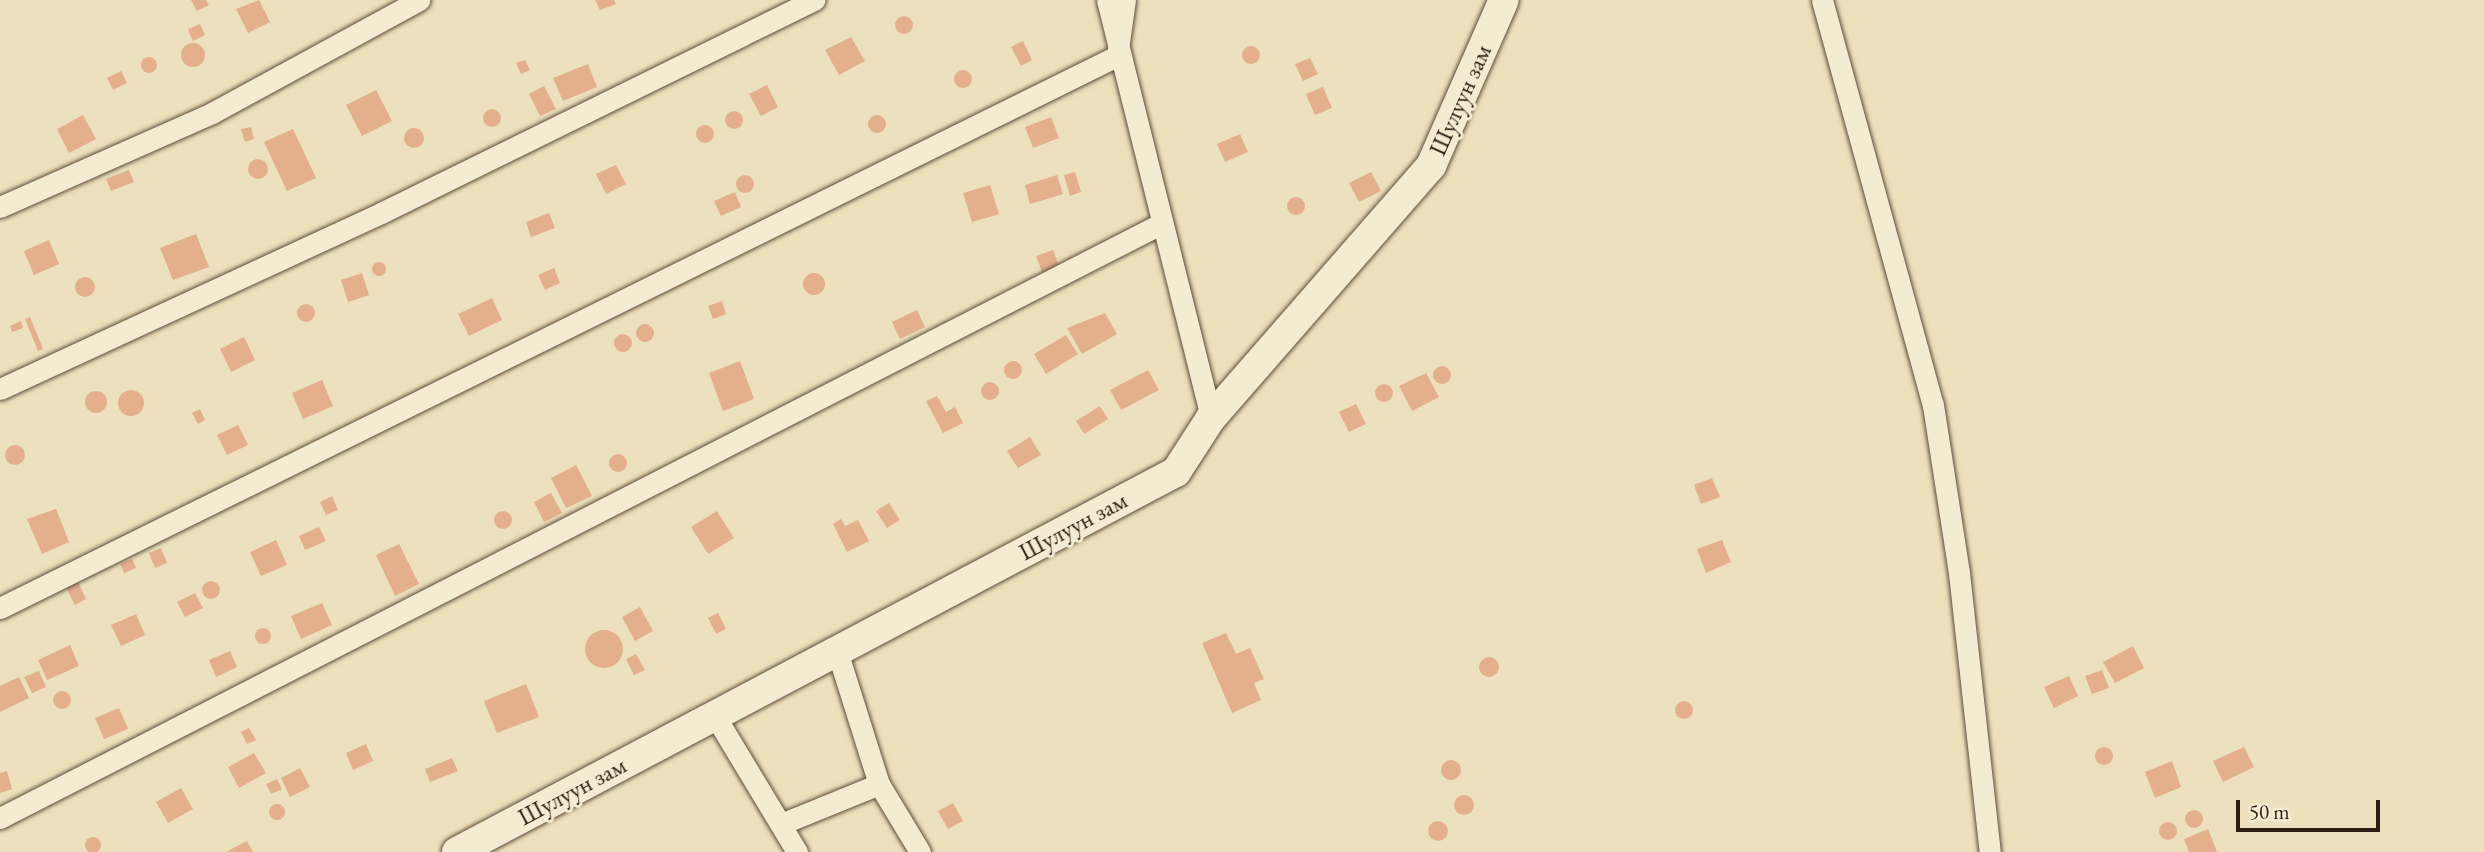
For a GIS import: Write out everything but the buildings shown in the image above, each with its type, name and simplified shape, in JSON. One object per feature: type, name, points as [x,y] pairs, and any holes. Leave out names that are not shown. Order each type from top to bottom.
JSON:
[{"type":"street","points":[[0,207],[212,113],[419,0]]},
{"type":"street","points":[[0,389],[381,214],[814,0]]},
{"type":"street","points":[[1107,0],[1117,55],[1211,418]]},
{"type":"street","points":[[1117,55],[1125,0]]},
{"type":"street","name":"Шулуун зам","points":[[457,852],[1176,472],[1211,418],[1431,166],[1504,0]]},
{"type":"street","points":[[1822,0],[1933,405],[1959,573],[1990,852]]},
{"type":"street","points":[[0,608],[1117,55]]},
{"type":"street","points":[[0,818],[1162,223]]},
{"type":"street","points":[[837,651],[878,784],[920,852]]},
{"type":"street","points":[[715,716],[797,852]]},
{"type":"street","points":[[781,824],[878,784]]}]
